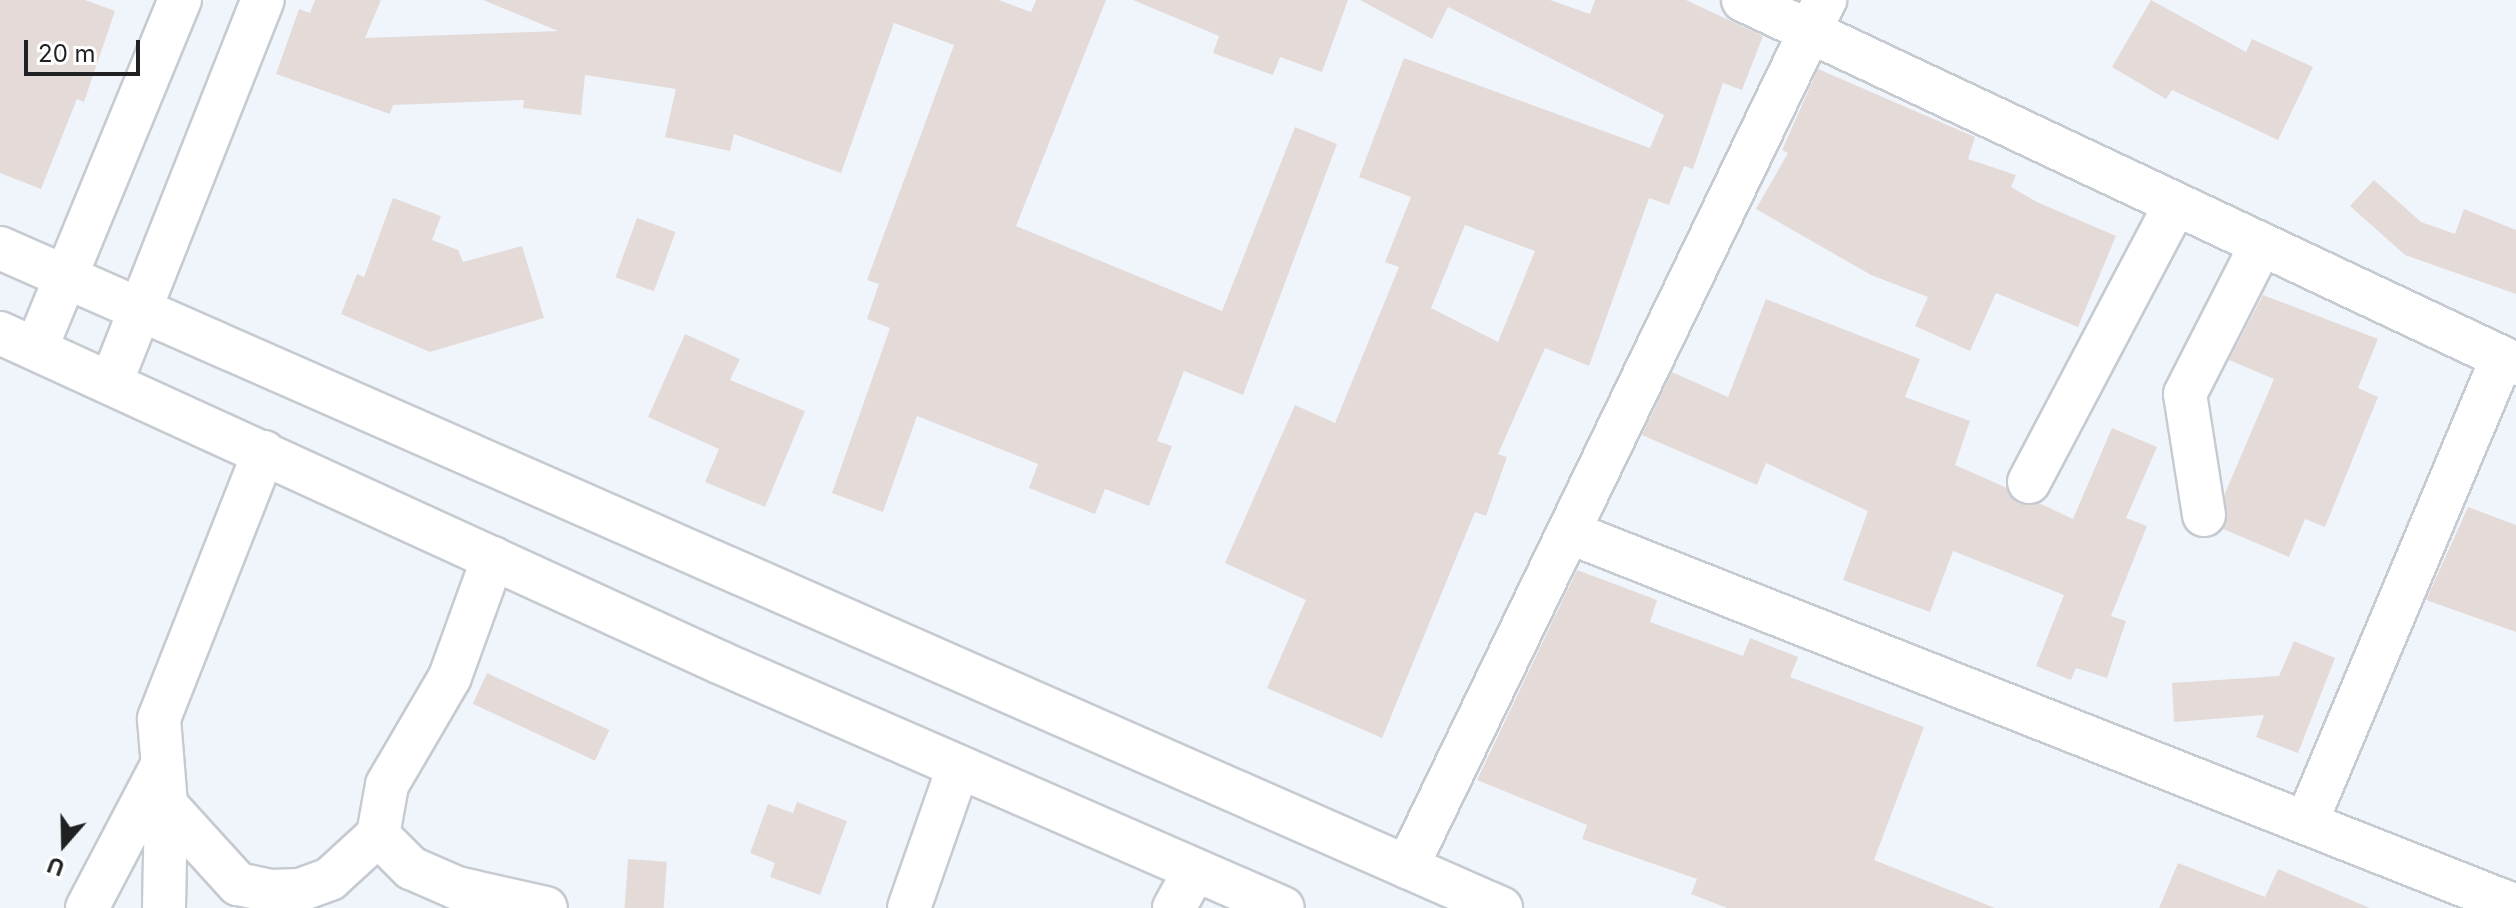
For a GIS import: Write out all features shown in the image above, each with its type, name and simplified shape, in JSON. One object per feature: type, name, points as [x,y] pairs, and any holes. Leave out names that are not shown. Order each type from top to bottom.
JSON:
[{"type":"street","points":[[180,0],[64,276],[18,341],[958,768],[1283,908]]},
{"type":"street","points":[[111,383],[144,311],[263,0]]},
{"type":"street","points":[[1743,0],[1817,17],[2175,205],[2509,361],[2307,821]]},
{"type":"street","points":[[1407,867],[1571,533],[1817,17]]},
{"type":"street","points":[[2029,482],[2175,205]]},
{"type":"street","points":[[2204,515],[2185,394],[2261,245]]},
{"type":"street","points":[[0,248],[1501,908]]},
{"type":"street","points":[[167,904],[159,719],[264,452]]},
{"type":"street","points":[[1571,533],[2516,906]]},
{"type":"street","points":[[163,787],[238,884],[271,891],[300,890],[330,879],[378,835],[387,785],[450,677],[493,558]]},
{"type":"street","points":[[909,908],[958,768]]},
{"type":"street","points":[[87,908],[163,787]]},
{"type":"street","points":[[378,835],[411,868],[459,898],[546,908]]},
{"type":"street","points":[[1174,908],[1195,870]]},
{"type":"building","points":[[0,0],[85,0],[115,11],[84,102],[77,99],[41,189],[0,173]]},
{"type":"building","points":[[315,0],[381,0],[365,38],[558,31],[483,0],[999,0],[1031,12],[1036,0],[1106,0],[1016,226],[1222,311],[1295,127],[1337,144],[1243,395],[1184,371],[1157,441],[1172,446],[1149,506],[1105,489],[1095,514],[1029,488],[1038,464],[917,416],[883,512],[832,493],[890,328],[867,319],[879,284],[867,280],[954,45],[894,23],[841,173],[734,134],[730,151],[665,137],[676,89],[585,75],[581,115],[523,108],[524,100],[393,105],[390,114],[276,74],[299,9],[310,13]]},
{"type":"building","points":[[1133,0],[1348,0],[1322,72],[1280,57],[1273,75],[1213,53],[1219,36]]},
{"type":"building","points":[[1360,0],[1550,0],[1590,14],[1595,0],[1686,0],[1763,36],[1742,90],[1723,83],[1693,169],[1684,166],[1669,205],[1649,198],[1589,366],[1545,348],[1498,454],[1507,457],[1486,516],[1475,512],[1382,738],[1267,688],[1306,600],[1225,563],[1295,405],[1335,423],[1399,267],[1385,262],[1411,197],[1359,177],[1404,58],[1650,148],[1664,115],[1448,7],[1432,39]],"holes":[[[1465,225],[1535,251],[1498,342],[1431,308]]]},
{"type":"building","points":[[2151,0],[2246,52],[2252,39],[2313,67],[2278,140],[2172,90],[2166,99],[2112,67]]},
{"type":"building","points":[[1818,69],[1975,137],[1968,159],[2016,175],[2011,187],[2037,202],[2116,236],[2078,327],[1996,293],[1970,351],[1915,326],[1928,297],[1871,275],[1756,209],[1788,153],[1782,150]]},
{"type":"building","points":[[2374,180],[2421,222],[2455,234],[2464,209],[2516,230],[2516,294],[2405,255],[2350,206]]},
{"type":"building","points":[[393,198],[441,216],[432,240],[458,250],[463,262],[522,246],[544,318],[430,352],[341,314],[357,274],[364,277]]},
{"type":"building","points":[[637,218],[676,232],[654,291],[615,277]]},
{"type":"building","points":[[2263,295],[2378,339],[2358,388],[2378,397],[2325,527],[2305,519],[2289,557],[2223,529],[2225,493],[2274,379],[2229,360]]},
{"type":"building","points":[[1766,299],[1920,359],[1905,397],[1970,421],[1955,465],[2007,488],[2019,504],[2039,503],[2073,519],[2112,428],[2157,447],[2126,518],[2147,526],[2111,616],[2126,621],[2107,678],[2076,668],[2071,680],[2036,666],[2064,595],[1953,551],[1930,612],[1843,580],[1868,511],[1766,463],[1757,485],[1642,435],[1672,372],[1728,397]]},
{"type":"building","points":[[685,334],[740,359],[730,380],[805,411],[765,507],[705,482],[719,449],[648,417]]},
{"type":"building","points":[[2468,507],[2516,525],[2516,632],[2426,600]]},
{"type":"building","points":[[1577,570],[1657,600],[1650,622],[1743,656],[1750,638],[1798,657],[1790,677],[1924,727],[1874,860],[1995,908],[1727,908],[1691,894],[1697,879],[1582,839],[1587,825],[1477,780]]},
{"type":"building","points":[[2294,641],[2335,658],[2298,753],[2256,737],[2264,715],[2174,722],[2172,683],[2279,676]]},
{"type":"building","points":[[487,673],[609,730],[595,761],[473,704]]},
{"type":"building","points":[[797,802],[847,821],[820,895],[770,877],[775,863],[750,853],[768,804],[793,813]]},
{"type":"building","points":[[628,859],[667,862],[664,908],[625,908]]},
{"type":"building","points":[[2178,863],[2265,897],[2278,869],[2370,908],[2159,908]]}]
